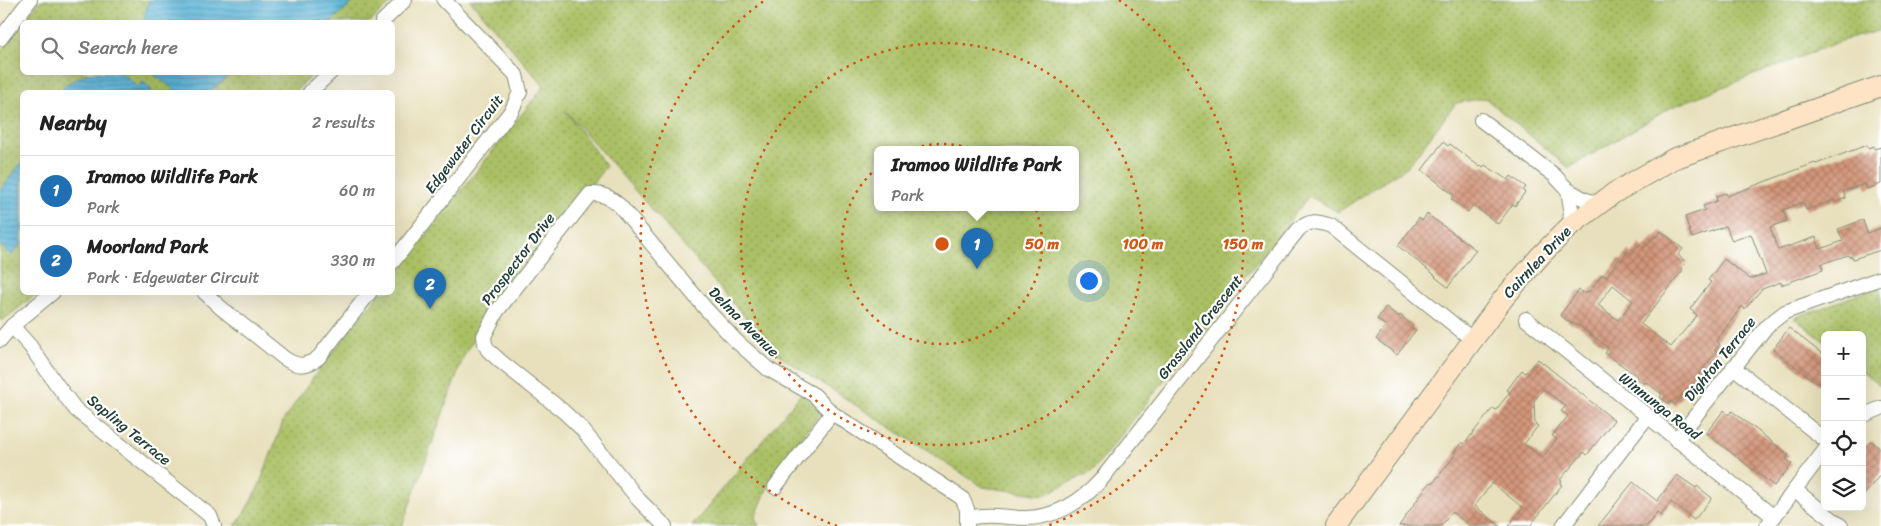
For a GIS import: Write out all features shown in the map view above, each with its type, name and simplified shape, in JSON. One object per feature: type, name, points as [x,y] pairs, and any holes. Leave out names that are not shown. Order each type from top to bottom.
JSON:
[{"type":"street","points":[[0,39],[5,22],[30,0]]},
{"type":"street","points":[[384,20],[405,0]]},
{"type":"street","name":"Edgewater Circuit","points":[[395,259],[512,110],[520,92],[516,76],[444,0]]},
{"type":"street","points":[[312,90],[328,75]]},
{"type":"street","name":"Cairnlea Drive","points":[[1336,526],[1503,299],[1541,254],[1570,226],[1614,193],[1674,159],[1881,86]]},
{"type":"street","points":[[1481,120],[1554,174],[1568,190],[1586,200],[1599,204]]},
{"type":"street","points":[[1568,190],[1571,208],[1570,226]]},
{"type":"street","name":"Prospector Drive","points":[[601,194],[590,194],[586,198],[497,311],[484,336],[485,344],[488,350],[500,361],[563,411],[581,428],[639,500],[665,526]]},
{"type":"street","name":"Delma Avenue","points":[[601,194],[620,206],[706,309],[736,341],[768,369],[814,395],[832,413],[962,498],[968,509],[968,522]]},
{"type":"street","name":"Grassland Crescent","points":[[968,522],[993,515],[1028,518],[1048,515],[1068,507],[1086,496],[1101,480],[1306,222],[1317,221],[1330,226],[1473,340]]},
{"type":"street","name":"Dighton Terrace","points":[[1676,440],[1766,326],[1775,318],[1784,312],[1881,278]]},
{"type":"street","points":[[0,340],[12,326],[49,295]]},
{"type":"street","points":[[207,295],[220,308],[284,358],[298,366],[313,362],[319,357],[368,295]]},
{"type":"street","name":"Winnunga Road","points":[[1526,319],[1676,440],[1771,521]]},
{"type":"street","name":"Sapling Terrace","points":[[12,326],[30,346],[76,410],[210,516],[214,526]]},
{"type":"street","points":[[1733,367],[1821,437]]},
{"type":"street","points":[[1866,414],[1881,408]]},
{"type":"street","points":[[775,487],[832,413]]},
{"type":"street","points":[[1563,526],[1647,417]]},
{"type":"street","points":[[1771,521],[1821,455]]},
{"type":"street","points":[[1795,490],[1841,526]]},
{"type":"green space","points":[[40,0],[394,0],[372,20],[25,20]]},
{"type":"green space","points":[[470,0],[1881,0],[1881,30],[1841,41],[1672,107],[1569,168],[1485,98],[1456,103],[1408,166],[1338,212],[1309,196],[1093,471],[1044,495],[983,487],[784,359],[752,325],[565,110],[606,166],[481,326],[463,358],[402,526],[235,526],[259,486],[284,419],[320,368],[378,295],[395,295],[395,274],[544,86]]},
{"type":"green space","points":[[20,26],[20,75],[313,75],[296,90],[20,90],[20,295],[35,295],[2,321],[0,319],[0,52]]},
{"type":"green space","points":[[1881,286],[1881,386],[1866,374],[1866,331],[1821,331],[1821,339],[1794,318]]},
{"type":"green space","points":[[801,394],[822,411],[774,472],[755,518],[759,526],[692,526]]},
{"type":"water","points":[[149,0],[356,0],[332,20],[144,20]]},
{"type":"water","points":[[85,75],[123,75],[138,87],[143,82],[151,90],[62,90],[66,84]]},
{"type":"water","points":[[155,75],[230,75],[211,90],[175,90]]},
{"type":"water","points":[[20,165],[20,245],[11,256],[0,245],[0,191]]},
{"type":"building","points":[[1443,142],[1448,146],[1450,144],[1480,167],[1485,165],[1508,180],[1511,176],[1526,187],[1523,191],[1525,192],[1515,206],[1513,204],[1498,224],[1473,205],[1468,212],[1451,199],[1454,195],[1422,170]]},
{"type":"building","points":[[1867,145],[1868,148],[1874,146],[1874,149],[1881,147],[1881,184],[1867,189],[1865,184],[1843,191],[1846,198],[1835,202],[1834,200],[1806,210],[1803,202],[1783,210],[1787,221],[1770,227],[1778,250],[1816,237],[1820,249],[1843,241],[1838,229],[1863,220],[1867,233],[1881,228],[1881,250],[1853,259],[1852,256],[1849,257],[1848,255],[1821,264],[1823,270],[1781,285],[1781,282],[1762,289],[1745,309],[1742,306],[1716,341],[1720,344],[1715,350],[1717,351],[1675,405],[1671,401],[1669,404],[1660,397],[1662,394],[1646,382],[1644,384],[1636,378],[1637,376],[1605,353],[1609,348],[1560,315],[1579,290],[1585,294],[1589,292],[1603,274],[1606,277],[1619,259],[1621,261],[1628,251],[1632,254],[1640,244],[1644,248],[1661,231],[1683,249],[1678,255],[1686,262],[1681,268],[1683,270],[1641,324],[1671,347],[1697,315],[1690,309],[1711,282],[1708,280],[1724,259],[1750,279],[1766,274],[1751,234],[1732,241],[1726,226],[1692,238],[1685,217],[1705,210],[1703,206],[1717,201],[1716,196],[1726,193],[1727,196]],"holes":[[[1613,285],[1633,301],[1618,320],[1598,305]]]},
{"type":"building","points":[[1427,214],[1476,250],[1448,287],[1398,246],[1419,218],[1422,221]]},
{"type":"building","points":[[1386,307],[1399,317],[1400,315],[1416,330],[1397,355],[1376,339],[1386,326],[1377,319]]},
{"type":"building","points":[[1789,328],[1821,353],[1821,386],[1773,349]]},
{"type":"building","points":[[1538,359],[1614,420],[1587,455],[1584,452],[1560,480],[1562,485],[1530,526],[1508,526],[1523,508],[1492,483],[1475,506],[1500,526],[1470,526],[1452,512],[1441,526],[1399,526],[1424,490],[1431,482],[1433,483],[1456,454],[1454,452],[1462,442],[1464,444],[1493,408],[1496,410],[1510,392],[1507,390],[1522,370],[1525,373]],"holes":[[[1543,389],[1566,406],[1561,411],[1568,416],[1552,436],[1557,439],[1542,458],[1524,444],[1538,426],[1535,424],[1534,401]]]},
{"type":"building","points":[[1724,410],[1729,415],[1732,411],[1789,455],[1786,459],[1792,464],[1774,486],[1706,433]]},
{"type":"building","points":[[1871,441],[1881,449],[1881,474],[1866,492],[1866,466],[1866,447]]},
{"type":"building","points":[[1677,475],[1696,488],[1697,486],[1712,498],[1694,520],[1671,502],[1661,516],[1657,512],[1647,526],[1598,526],[1633,482],[1657,501]]},
{"type":"place","name":"Iramoo Wildlife Park","points":[[977,269]]},
{"type":"place","name":"Moorland Park","points":[[430,309]]}]
